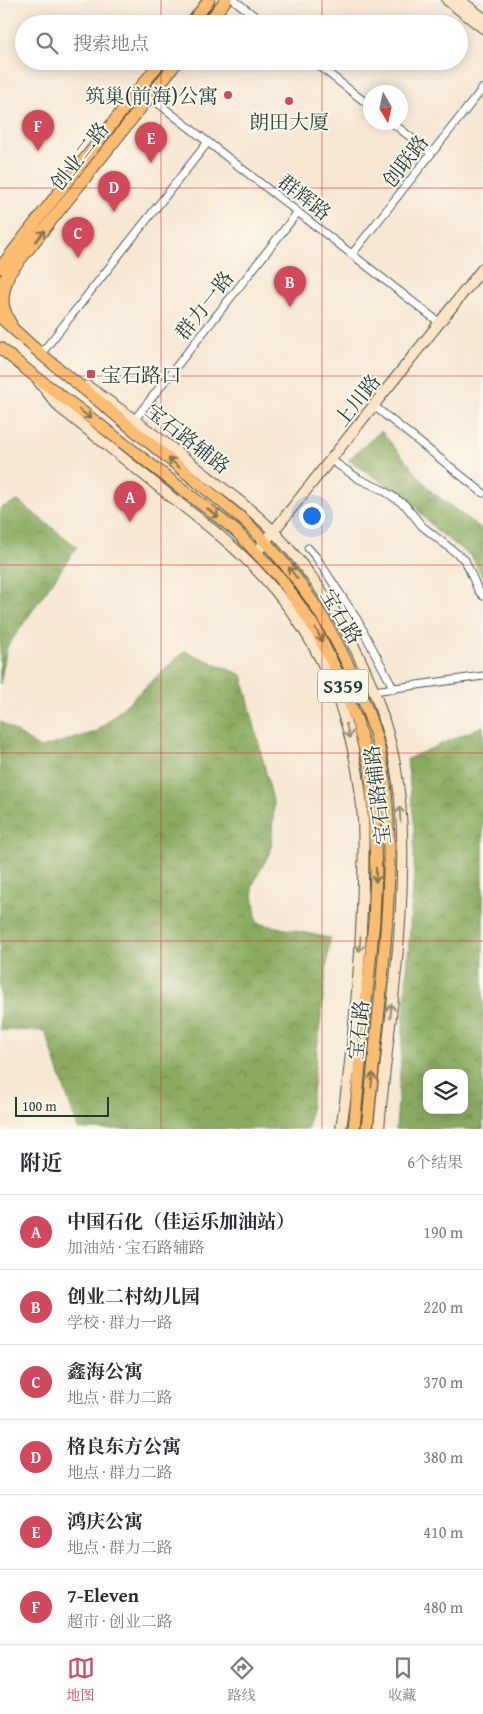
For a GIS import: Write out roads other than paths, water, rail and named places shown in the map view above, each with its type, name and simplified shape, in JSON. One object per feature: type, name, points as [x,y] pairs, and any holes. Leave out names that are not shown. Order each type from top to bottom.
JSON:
[{"type":"main road","points":[[198,15],[209,0]]},
{"type":"main road","points":[[214,15],[226,0]]},
{"type":"main road","points":[[447,0],[466,15]]},
{"type":"main road","points":[[460,0],[483,18]]},
{"type":"main road","points":[[468,16],[483,28]]},
{"type":"main road","name":"创业二路","points":[[0,285],[5,271],[154,70]]},
{"type":"main road","name":"创业二路","points":[[18,334],[7,317],[2,301],[5,271],[171,70]]},
{"type":"main road","name":"上川路","points":[[257,552],[483,268]]},
{"type":"main road","name":"宝石路","points":[[0,317],[45,357],[245,521],[266,541],[291,570],[326,621],[350,668],[370,717],[383,767],[388,817],[390,870],[388,922],[367,1129]]},
{"type":"main road","name":"宝石路","points":[[0,348],[229,525],[257,552],[281,579],[315,628],[338,674],[357,721],[370,769],[376,861],[374,921],[354,1129]]},
{"type":"main road","points":[[0,352],[14,360]]},
{"type":"main road","name":"宝石路辅路","points":[[45,357],[135,418],[254,512],[301,563],[337,614],[362,663],[382,713],[395,765],[400,816],[402,871],[400,923],[379,1129]]},
{"type":"main road","name":"宝石路辅路","points":[[32,374],[59,407],[240,552],[286,604],[301,626],[336,692],[356,767],[364,844],[358,978],[341,1129]]},
{"type":"street","points":[[234,0],[253,15]]},
{"type":"street","points":[[324,70],[363,100]]},
{"type":"street","name":"创联路","points":[[352,254],[483,88]]},
{"type":"street","name":"群辉路","points":[[150,97],[440,323]]},
{"type":"street","points":[[401,130],[431,153]]},
{"type":"street","points":[[45,357],[208,142]]},
{"type":"street","name":"群力一路","points":[[135,418],[298,212]]},
{"type":"street","points":[[374,406],[483,493]]},
{"type":"street","points":[[331,460],[359,479],[383,490],[405,504],[422,526],[465,560],[478,590],[483,596]]},
{"type":"street","points":[[308,548],[316,557],[358,621],[394,689]]},
{"type":"street","points":[[373,691],[483,676]]},
{"type":"place","name":"筑巢(前海)公寓","points":[[228,95]]},
{"type":"place","name":"朗田大厦","points":[[289,101]]},
{"type":"place","name":"7-Eleven","points":[[38,151]]},
{"type":"place","name":"鸿庆公寓","points":[[151,163]]},
{"type":"place","name":"格良东方公寓","points":[[114,212]]},
{"type":"place","name":"鑫海公寓","points":[[78,258]]},
{"type":"place","name":"创业二村幼儿园","points":[[290,307]]},
{"type":"place","name":"宝石路口","points":[[91,374]]},
{"type":"place","name":"中国石化（佳运乐加油站）","points":[[130,522]]}]
